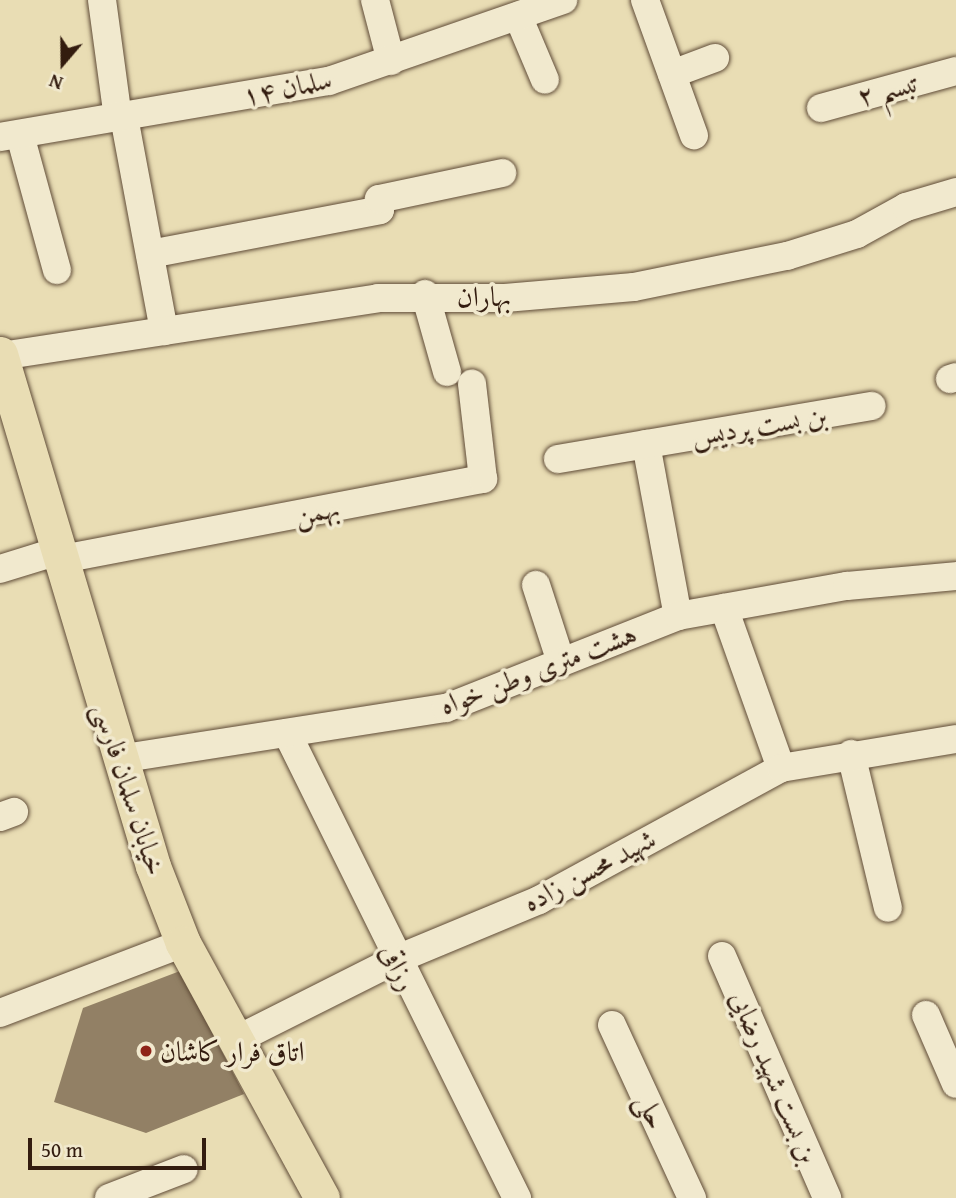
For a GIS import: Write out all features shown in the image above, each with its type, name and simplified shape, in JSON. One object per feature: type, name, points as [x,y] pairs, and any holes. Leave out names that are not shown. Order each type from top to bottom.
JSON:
[{"type":"main road","name":"خیابان سلمان فارسی","points":[[0,355],[56,556],[119,759],[183,943],[233,1041],[322,1198]]},
{"type":"street","points":[[102,0],[121,118],[164,331]]},
{"type":"street","points":[[375,0],[391,61]]},
{"type":"street","points":[[645,0],[694,135]]},
{"type":"street","name":"سلمان ۱۴","points":[[10,136],[329,81],[557,1]]},
{"type":"street","points":[[518,16],[545,80]]},
{"type":"street","points":[[672,74],[715,58]]},
{"type":"street","name":"تبسم ۲","points":[[821,108],[956,71]]},
{"type":"street","points":[[10,136],[57,270]]},
{"type":"street","points":[[150,254],[380,210],[379,199],[502,173]]},
{"type":"street","name":"بهاران","points":[[0,355],[425,294],[505,298],[647,285],[787,256],[857,234],[906,207],[956,192]]},
{"type":"street","name":"بهمن","points":[[56,556],[483,479],[459,378],[425,294]]},
{"type":"street","name":"بن بست پردیس","points":[[558,459],[872,407]]},
{"type":"street","points":[[646,444],[678,616]]},
{"type":"street","points":[[0,569],[56,556]]},
{"type":"street","name":"هشت متری وطن خواه","points":[[119,759],[446,708],[678,616],[921,576],[956,576]]},
{"type":"street","points":[[536,586],[561,662]]},
{"type":"street","points":[[724,608],[781,768]]},
{"type":"street","name":"رزاقی","points":[[286,733],[395,960],[517,1198]]},
{"type":"street","name":"شهید محسن زاده","points":[[233,1041],[395,960],[539,900],[781,768],[851,754],[956,739]]},
{"type":"street","points":[[851,754],[888,908]]},
{"type":"street","points":[[0,1013],[183,943]]},
{"type":"street","name":"بن بست شهید رضایی","points":[[722,956],[827,1198]]},
{"type":"street","points":[[926,1015],[956,1084]]},
{"type":"street","name":"حلی","points":[[612,1025],[692,1198]]},
{"type":"street","points":[[109,1198],[184,1169]]},
{"type":"building","name":"اتاق فرار کاشان","points":[[180,971],[244,1094],[146,1133],[54,1102],[83,1008]]},
{"type":"place","name":"اتاق فرار کاشان","points":[[146,1051]]}]
